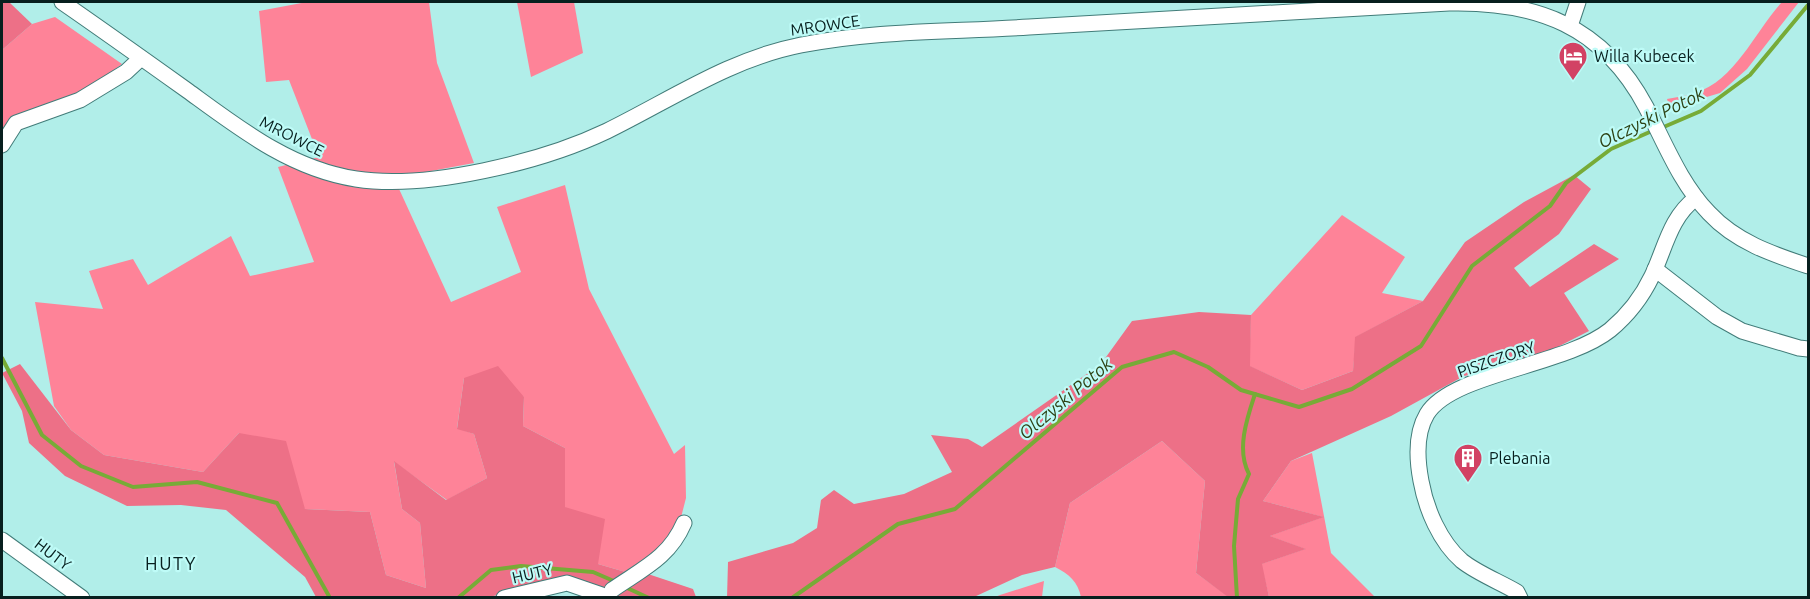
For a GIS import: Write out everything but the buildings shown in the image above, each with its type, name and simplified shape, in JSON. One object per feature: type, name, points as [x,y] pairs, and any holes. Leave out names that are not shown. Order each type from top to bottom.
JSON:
[{"type":"street","name":"MROWCE","points":[[62,2],[241,129],[297,162],[347,177],[395,181],[490,169],[551,154],[605,131],[731,66],[782,49],[828,40],[1473,2],[1520,7],[1570,26],[1593,41],[1613,60],[1646,107],[1696,198],[1713,218],[1738,237],[1762,249],[1809,266]]},
{"type":"street","points":[[1570,26],[1578,2]]},
{"type":"street","points":[[2,145],[16,123],[80,100],[126,72],[141,58]]},
{"type":"street","name":"PISZCZORY","points":[[1520,597],[1517,592],[1463,562],[1442,535],[1429,508],[1419,468],[1423,423],[1437,403],[1460,389],[1569,354],[1607,332],[1629,312],[1655,269],[1674,223],[1696,198]]},
{"type":"street","points":[[1655,269],[1717,317],[1742,331],[1799,348],[1809,348]]},
{"type":"street","name":"HUTY","points":[[504,597],[567,583],[607,593],[664,556],[678,537],[684,523]]},
{"type":"street","name":"HUTY","points":[[2,540],[82,597]]},
{"type":"shaded area","points":[[2,2],[9,2],[32,24],[2,50]]},
{"type":"shaded area","points":[[307,2],[429,2],[437,63],[474,163],[394,178],[451,302],[521,272],[497,207],[565,185],[589,289],[674,454],[685,445],[686,498],[677,533],[629,573],[598,564],[565,507],[565,448],[523,426],[524,397],[464,378],[457,428],[474,434],[487,478],[447,500],[394,462],[402,509],[420,523],[426,588],[386,575],[370,512],[305,509],[239,433],[203,472],[104,455],[71,430],[54,406],[35,302],[103,309],[89,271],[133,259],[148,285],[231,236],[250,276],[314,262],[278,167],[319,157],[289,80],[266,82],[259,11]]},
{"type":"shaded area","points":[[517,2],[574,2],[583,53],[531,77]]},
{"type":"shaded area","points":[[1782,2],[1799,2],[1747,69],[1720,93],[1670,108],[1667,99],[1695,93],[1709,87],[1722,77],[1744,54]]},
{"type":"shaded area","points":[[55,17],[122,64],[89,89],[13,116],[2,134],[2,50],[32,24]]},
{"type":"shaded area","points":[[1574,175],[1591,189],[1559,234],[1514,268],[1530,287],[1594,244],[1619,259],[1564,293],[1589,331],[1530,361],[1464,376],[1391,416],[1291,461],[1263,501],[1324,517],[1270,536],[1306,549],[1262,564],[1269,597],[1228,597],[1196,573],[1205,481],[1162,441],[1070,503],[1055,567],[1022,575],[974,597],[727,598],[728,562],[793,543],[817,528],[821,500],[834,490],[854,504],[904,494],[952,472],[931,435],[968,439],[982,447],[1101,364],[1132,321],[1199,312],[1251,315],[1250,366],[1302,390],[1353,371],[1355,337],[1423,301],[1465,242],[1524,202]]},
{"type":"shaded area","points":[[1342,215],[1405,257],[1382,293],[1423,301],[1356,337],[1353,371],[1302,390],[1249,366],[1251,315]]},
{"type":"shaded area","points":[[20,364],[71,430],[104,455],[203,472],[239,433],[286,441],[305,509],[370,512],[386,575],[426,588],[420,523],[402,509],[394,461],[446,500],[487,478],[474,434],[457,429],[464,378],[498,366],[524,397],[523,426],[565,448],[565,507],[605,519],[598,564],[629,573],[603,590],[564,580],[489,597],[316,597],[305,577],[226,510],[181,505],[127,506],[65,476],[29,443],[22,411],[2,373]]},
{"type":"shaded area","points":[[1162,441],[1205,481],[1196,573],[1229,597],[1081,597],[1072,579],[1055,567],[1070,503]]},
{"type":"shaded area","points":[[1312,453],[1331,553],[1375,597],[1269,597],[1261,564],[1305,549],[1269,536],[1323,517],[1263,501],[1291,461]]},
{"type":"shaded area","points":[[648,574],[693,589],[696,597],[610,598],[625,591]]},
{"type":"shaded area","points":[[1044,581],[1042,597],[995,597],[1000,595]]},
{"type":"waterway","name":"Olczyski Potok","points":[[1659,129],[1701,111],[1750,75],[1808,5]]},
{"type":"waterway","name":"Olczyski Potok","points":[[792,598],[898,524],[955,509],[1122,367],[1174,352],[1208,367],[1241,390],[1299,407],[1352,389],[1421,346],[1472,266],[1550,206],[1566,183],[1611,149],[1652,131]]},
{"type":"waterway","name":"Olczyski Potok","points":[[2,358],[42,435],[81,466],[133,487],[197,482],[277,503],[330,598]]},
{"type":"waterway","points":[[1237,598],[1234,546],[1238,499],[1249,474],[1245,465],[1243,444],[1255,394]]},
{"type":"waterway","name":"Olczyski Potok","points":[[458,598],[491,570],[521,566],[593,572],[616,582]]},
{"type":"waterway","name":"Olczyski Potok","points":[[625,587],[649,598]]},
{"type":"place","name":"Willa Kubecek","points":[[1573,82]]},
{"type":"place","name":"Plebania","points":[[1468,484]]},
{"type":"district","name":"HUTY","points":[[171,563]]}]
